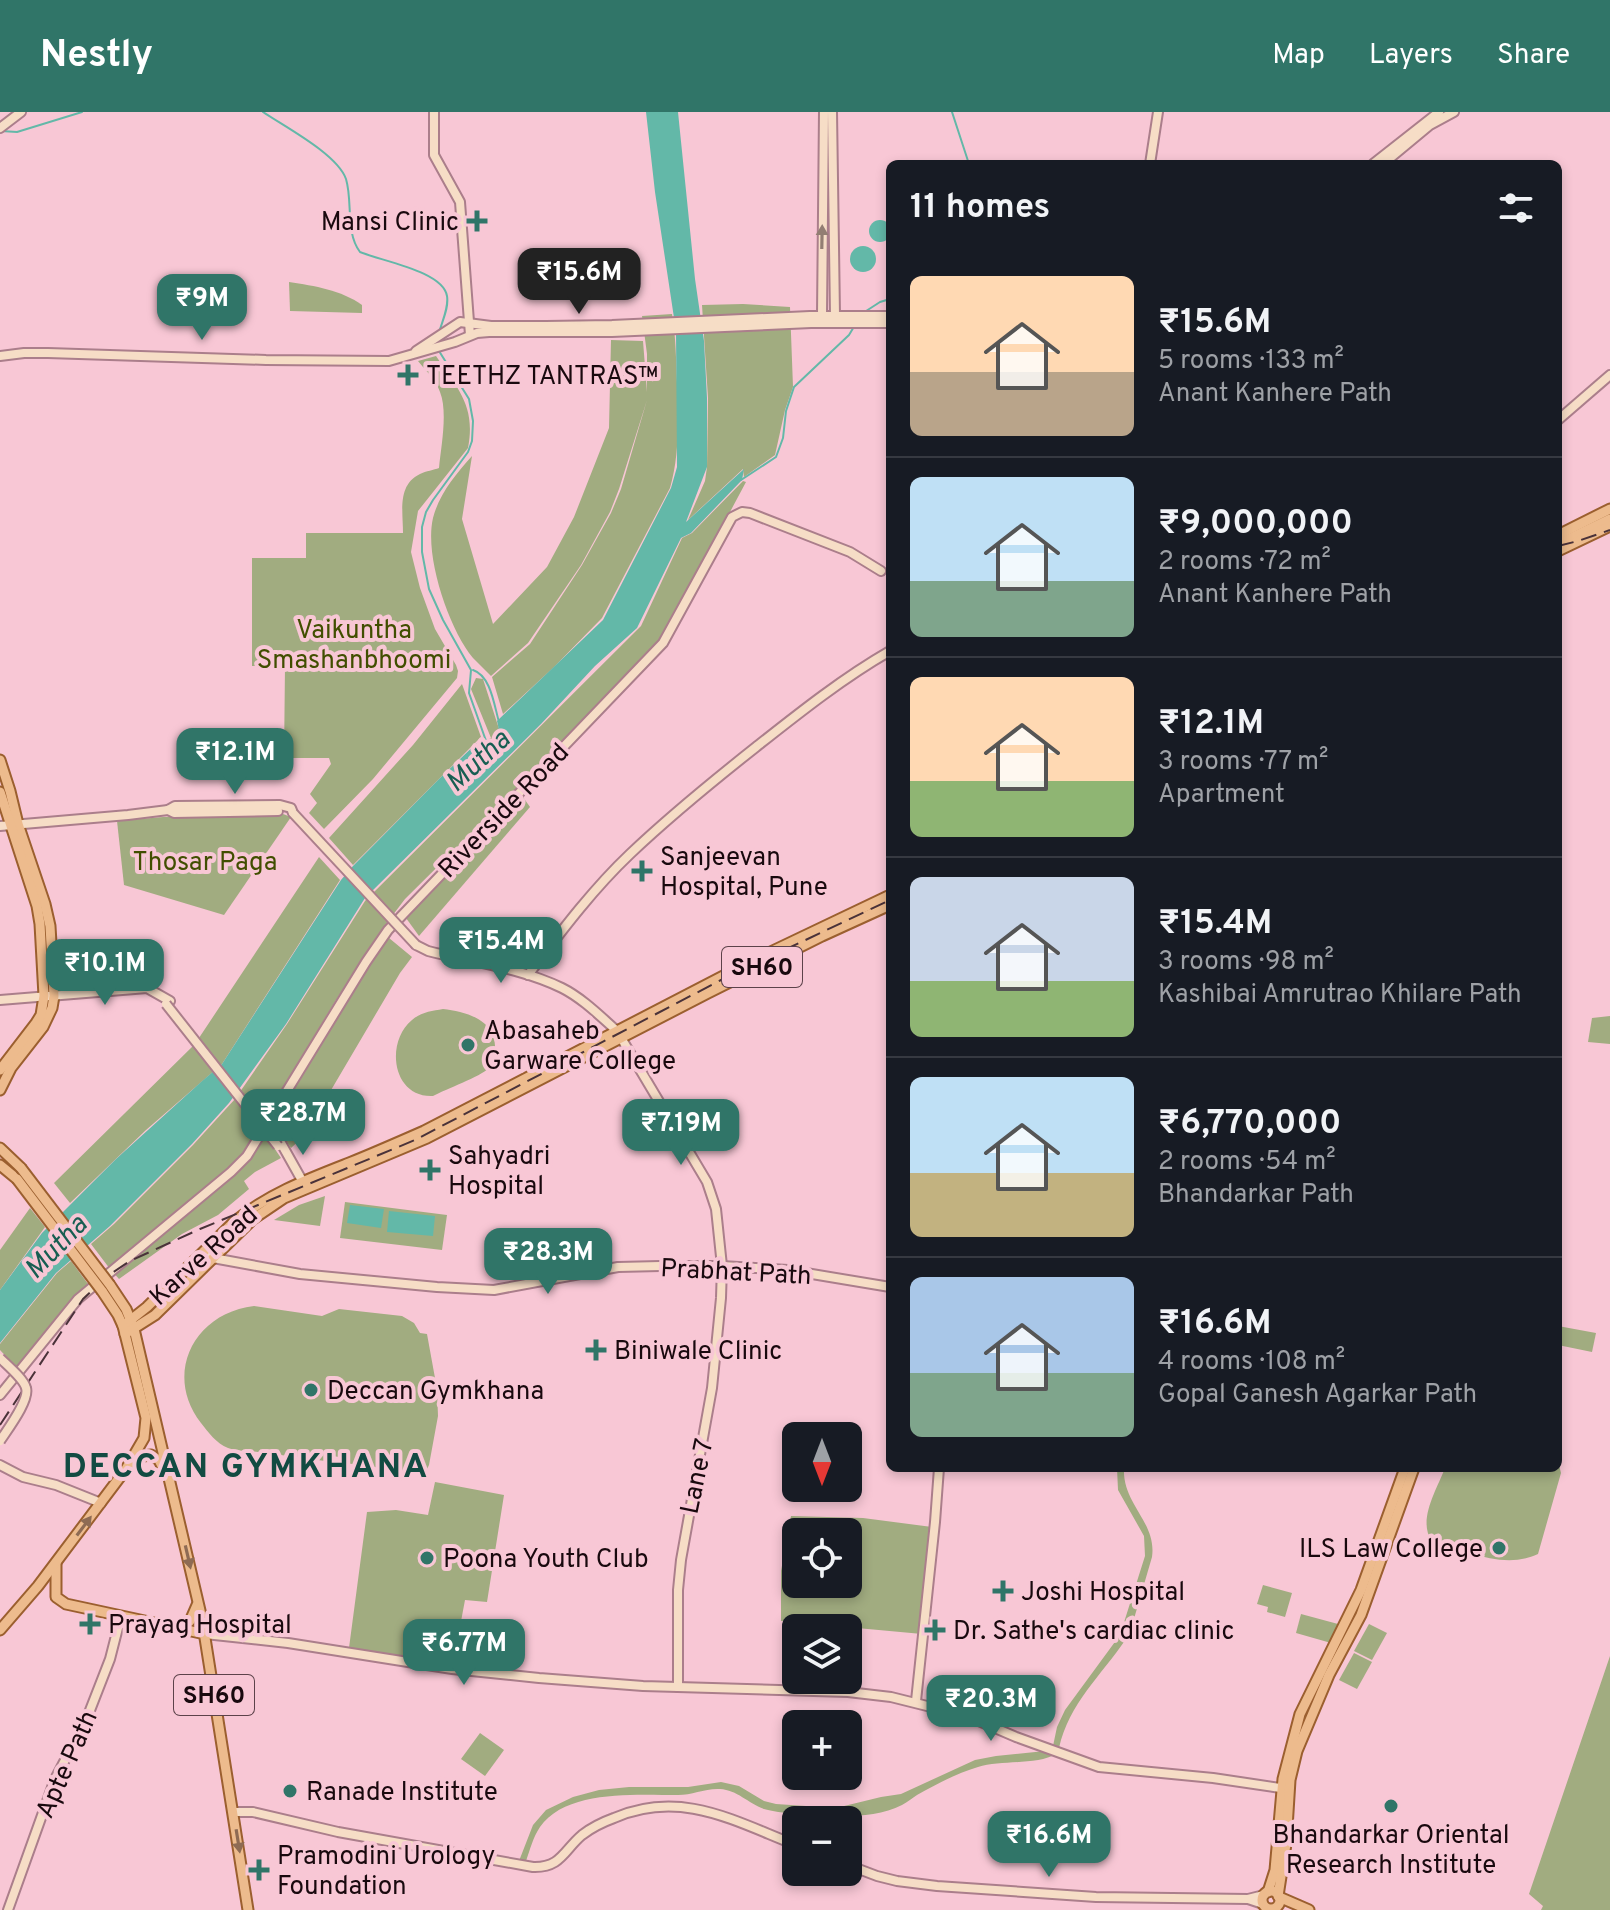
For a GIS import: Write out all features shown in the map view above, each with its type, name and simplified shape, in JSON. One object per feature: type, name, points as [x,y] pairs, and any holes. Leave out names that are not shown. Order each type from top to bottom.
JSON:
[{"type":"main road","points":[[1562,541],[1610,509]]},
{"type":"main road","points":[[1562,542],[1610,519]]},
{"type":"main road","points":[[1562,542],[1610,526]]},
{"type":"main road","points":[[0,760],[10,791],[9,825]]},
{"type":"main road","points":[[0,792],[37,906],[52,1008],[43,1027],[11,1068],[0,1090]]},
{"type":"main road","name":"Karve Road","points":[[128,1327],[151,1311],[247,1211],[280,1191],[381,1159],[427,1138],[758,958],[886,897]]},
{"type":"main road","name":"Karve Road","points":[[619,1035],[886,907]]},
{"type":"main road","points":[[0,1070],[36,1023],[49,996]]},
{"type":"main road","points":[[0,1148],[21,1168],[106,1288],[118,1315],[128,1327]]},
{"type":"main road","points":[[0,1165],[17,1179],[106,1288],[121,1301],[151,1311],[137,1347]]},
{"type":"main road","points":[[0,1630],[101,1503],[144,1438],[146,1424],[121,1301]]},
{"type":"main road","name":"SH60","points":[[128,1327],[137,1347],[207,1632],[248,1910]]},
{"type":"main road","points":[[126,1469],[143,1456],[154,1455],[169,1482]]},
{"type":"main road","points":[[1309,1910],[1271,1900],[1290,1749],[1300,1714],[1361,1590],[1404,1472]]},
{"type":"main road","points":[[1286,1790],[1302,1737],[1329,1675],[1361,1615],[1413,1472]]},
{"type":"main road","points":[[56,1562],[55,1589],[59,1601],[207,1632]]},
{"type":"main road","points":[[178,1628],[190,1621],[198,1602]]},
{"type":"street","points":[[434,112],[434,155],[460,202],[470,335]]},
{"type":"street","points":[[824,112],[835,315]]},
{"type":"street","points":[[822,315],[827,149],[832,112]]},
{"type":"street","points":[[1151,160],[1158,112]]},
{"type":"street","points":[[1378,160],[1439,112]]},
{"type":"street","points":[[1388,160],[1430,125],[1454,112]]},
{"type":"street","points":[[0,128],[17,115]]},
{"type":"street","points":[[784,320],[822,315],[846,318]]},
{"type":"street","points":[[871,319],[886,317]]},
{"type":"street","points":[[0,356],[48,353],[389,361],[470,335],[489,332],[846,318],[886,322]]},
{"type":"street","points":[[415,353],[455,324],[470,322],[491,326],[612,329]]},
{"type":"street","points":[[1562,417],[1610,375]]},
{"type":"street","name":"Riverside Road","points":[[0,1395],[78,1299],[247,1156],[388,930],[650,659],[663,643],[732,517],[742,512],[850,552],[881,571]]},
{"type":"street","points":[[528,975],[578,910],[629,855],[778,729],[886,653]]},
{"type":"street","name":"Lane 7","points":[[9,825],[168,810],[174,813],[293,813],[416,945],[428,951],[528,975],[564,989],[619,1035],[707,1182],[716,1209],[722,1266],[712,1388],[681,1560],[678,1687]]},
{"type":"street","points":[[0,1000],[147,988],[167,1001],[280,1145],[303,1186]]},
{"type":"street","name":"Prabhat Path","points":[[209,1254],[300,1274],[494,1290],[618,1267],[722,1266],[810,1273],[886,1286]]},
{"type":"street","points":[[0,1358],[27,1390],[25,1400],[0,1441]]},
{"type":"street","points":[[0,1465],[23,1477],[56,1485],[101,1503]]},
{"type":"street","points":[[916,1701],[939,1472]]},
{"type":"street","name":"Apte Path","points":[[8,1910],[55,1779],[87,1718],[110,1659],[121,1616]]},
{"type":"street","points":[[207,1632],[452,1669],[585,1682],[848,1692],[916,1701],[967,1716],[1099,1767],[1213,1778],[1286,1790]]},
{"type":"street","points":[[233,1812],[253,1812],[338,1832],[533,1867],[551,1865],[559,1860],[583,1834],[606,1821],[657,1806],[694,1808],[782,1840]]},
{"type":"street","points":[[862,1870],[904,1882],[937,1886],[1096,1897],[1271,1900]]},
{"type":"green space","points":[[289,282],[337,292],[362,305],[362,313],[290,311]]},
{"type":"green space","points":[[702,305],[790,307],[793,387],[775,455],[744,477],[743,469],[688,520],[705,481],[707,467],[708,398]]},
{"type":"green space","points":[[672,314],[678,423],[670,488],[602,618],[503,714],[492,677],[530,644],[582,565],[611,513],[621,489],[647,400],[610,512],[581,565],[528,643],[491,676],[473,658],[455,629],[435,571],[431,534],[439,501],[472,456],[462,519],[493,624],[547,567],[574,517],[609,428],[611,340],[643,341],[647,392],[647,354],[642,316]]},
{"type":"green space","name":"Vaikuntha Smashanbhoomi","points":[[436,356],[463,399],[470,433],[468,448],[418,511],[411,552],[420,588],[435,629],[456,665],[457,678],[373,779],[324,829],[309,813],[317,803],[310,794],[331,764],[329,758],[284,758],[285,666],[252,666],[252,558],[306,558],[306,533],[403,533],[403,500],[408,485],[420,474],[439,468],[444,409],[436,384],[418,361]]},
{"type":"green space","points":[[743,481],[746,482],[661,641],[405,899],[336,1000],[235,1164],[110,1269],[91,1244],[193,1145],[235,1099],[365,901],[641,626],[682,538],[692,533]]},
{"type":"green space","points":[[476,678],[483,679],[499,729],[496,740],[490,746],[491,738],[471,689]]},
{"type":"green space","points":[[462,684],[481,737],[353,865],[329,838],[413,745]]},
{"type":"green space","points":[[523,797],[530,807],[419,936],[406,918],[477,840]]},
{"type":"green space","name":"Thosar Paga","points":[[283,814],[291,817],[224,915],[124,885],[117,821]]},
{"type":"green space","points":[[319,857],[340,880],[222,1064],[146,1130],[70,1203],[54,1183],[195,1044]]},
{"type":"green space","points":[[389,938],[412,957],[304,1136],[291,1148],[274,1123],[367,968]]},
{"type":"green space","points":[[443,1009],[471,1015],[486,1025],[494,1040],[494,1059],[485,1072],[471,1079],[433,1096],[419,1094],[401,1079],[397,1067],[398,1041],[415,1017]]},
{"type":"green space","points":[[1610,1016],[1610,1044],[1588,1042],[1592,1018]]},
{"type":"green space","points":[[266,1136],[281,1158],[244,1181],[249,1189],[218,1215],[182,1234],[119,1279],[111,1270],[250,1156]]},
{"type":"green space","points":[[325,1196],[320,1226],[274,1220],[299,1205]]},
{"type":"green space","points":[[345,1202],[447,1215],[442,1250],[340,1238]]},
{"type":"green space","points":[[30,1208],[45,1227],[0,1290],[0,1250]]},
{"type":"green space","points":[[71,1261],[88,1284],[17,1368],[0,1350],[0,1344],[57,1273]]},
{"type":"green space","name":"Deccan Gymkhana","points":[[254,1306],[322,1316],[339,1309],[402,1316],[414,1323],[420,1333],[427,1334],[437,1389],[438,1416],[426,1471],[418,1473],[345,1463],[345,1458],[327,1455],[325,1461],[235,1450],[213,1437],[190,1404],[185,1385],[185,1366],[201,1333],[215,1320]]},
{"type":"green space","points":[[1562,1327],[1596,1333],[1592,1352],[1562,1346]]},
{"type":"green space","points":[[1117,1472],[1124,1472],[1128,1492],[1149,1533],[1152,1557],[1131,1629],[1078,1703],[1059,1748],[1053,1746],[1057,1727],[1065,1710],[1120,1635],[1145,1556],[1144,1536],[1118,1490]]},
{"type":"green space","points":[[1443,1472],[1561,1473],[1538,1554],[1525,1558],[1499,1560],[1432,1541],[1428,1533],[1427,1515]]},
{"type":"green space","name":"Poona Youth Club","points":[[435,1482],[504,1495],[487,1602],[465,1600],[453,1664],[349,1648],[367,1512],[396,1510],[428,1515]]},
{"type":"green space","points":[[791,1516],[863,1518],[932,1527],[922,1634],[862,1628],[862,1614],[782,1614],[781,1621],[782,1566],[782,1598],[862,1598],[862,1518]]},
{"type":"green space","points":[[1263,1585],[1292,1593],[1285,1617],[1267,1612],[1268,1607],[1257,1604]]},
{"type":"green space","points":[[1301,1614],[1338,1624],[1331,1643],[1296,1633]]},
{"type":"green space","points":[[1369,1624],[1387,1633],[1372,1660],[1354,1651]]},
{"type":"green space","points":[[1354,1653],[1372,1662],[1357,1689],[1339,1680]]},
{"type":"green space","points":[[1610,1656],[1610,1910],[1541,1910],[1543,1906],[1529,1894]]},
{"type":"green space","points":[[480,1733],[504,1750],[485,1776],[461,1759]]},
{"type":"green space","points":[[1045,1751],[1056,1754],[1039,1760],[970,1769],[904,1804],[881,1812],[862,1815],[862,1806],[844,1806],[901,1794],[975,1760]]},
{"type":"green space","points":[[721,1782],[739,1786],[764,1801],[806,1806],[782,1806],[782,1813],[771,1811],[720,1789],[683,1795],[624,1795],[585,1800],[552,1815],[540,1827],[526,1861],[519,1861],[533,1825],[546,1810],[573,1797],[599,1790],[688,1787]]},
{"type":"water","name":"Mutha","points":[[646,112],[678,112],[704,341],[707,467],[686,522],[744,469],[742,480],[691,533],[681,538],[637,628],[595,666],[541,724],[365,898],[286,1024],[229,1103],[110,1226],[56,1273],[0,1343],[0,1290],[42,1233],[116,1159],[222,1064],[353,866],[481,739],[486,738],[491,747],[498,735],[497,721],[603,620],[671,488],[677,467],[676,331]]},
{"type":"water","points":[[876,220],[884,220],[886,240],[876,242],[869,235],[869,227]]},
{"type":"water","points":[[863,246],[872,250],[876,259],[872,268],[863,272],[854,268],[850,259],[854,250]]},
{"type":"water","points":[[350,1205],[384,1209],[381,1228],[347,1223]]},
{"type":"water","points":[[389,1211],[435,1216],[433,1236],[387,1232]]},
{"type":"waterway","points":[[1,131],[17,132],[82,112]]},
{"type":"waterway","points":[[263,112],[322,151],[341,170],[348,188],[352,235],[360,252],[423,273],[443,287],[447,305],[439,333]]},
{"type":"waterway","points":[[952,112],[968,160]]},
{"type":"waterway","points":[[863,313],[886,300]]},
{"type":"waterway","points":[[741,480],[776,457],[794,387],[849,335],[855,325]]},
{"type":"waterway","name":"Mutha","points":[[439,351],[469,399],[473,421],[472,441],[468,452],[426,512],[422,527],[422,552],[429,589],[471,670],[469,693],[485,738]]},
{"type":"waterway","name":"Mutha","points":[[473,670],[488,685],[499,722]]},
{"type":"railway","points":[[1562,545],[1610,530]]},
{"type":"railway","points":[[0,1425],[83,1299],[130,1261],[415,1140],[721,980],[886,902]]},
{"type":"place","name":"Mansi Clinic","points":[[477,221]]},
{"type":"place","name":"TEETHZ TANTRAS™","points":[[408,375]]},
{"type":"place","name":"Sanjeevan Hospital, Pune","points":[[642,871]]},
{"type":"place","name":"Abasaheb Garware College","points":[[468,1045]]},
{"type":"place","name":"Sahyadri Hospital","points":[[430,1170]]},
{"type":"place","name":"Biniwale Clinic","points":[[596,1350]]},
{"type":"place","name":"Deccan Gymkhana","points":[[311,1390]]},
{"type":"place","name":"ILS Law College","points":[[1499,1548]]},
{"type":"place","name":"Poona Youth Club","points":[[427,1558]]},
{"type":"place","name":"Joshi Hospital","points":[[1003,1591]]},
{"type":"place","name":"Prayag Hospital","points":[[90,1624]]},
{"type":"place","name":"Dr. Sathe's cardiac clinic","points":[[935,1630]]},
{"type":"place","name":"Ranade Institute","points":[[290,1791]]},
{"type":"place","name":"Bhandarkar Oriental Research Institute","points":[[1391,1806]]},
{"type":"place","name":"Pramodini Urology Foundation","points":[[259,1870]]},
{"type":"district","name":"DECCAN GYMKHANA","points":[[246,1465]]}]
